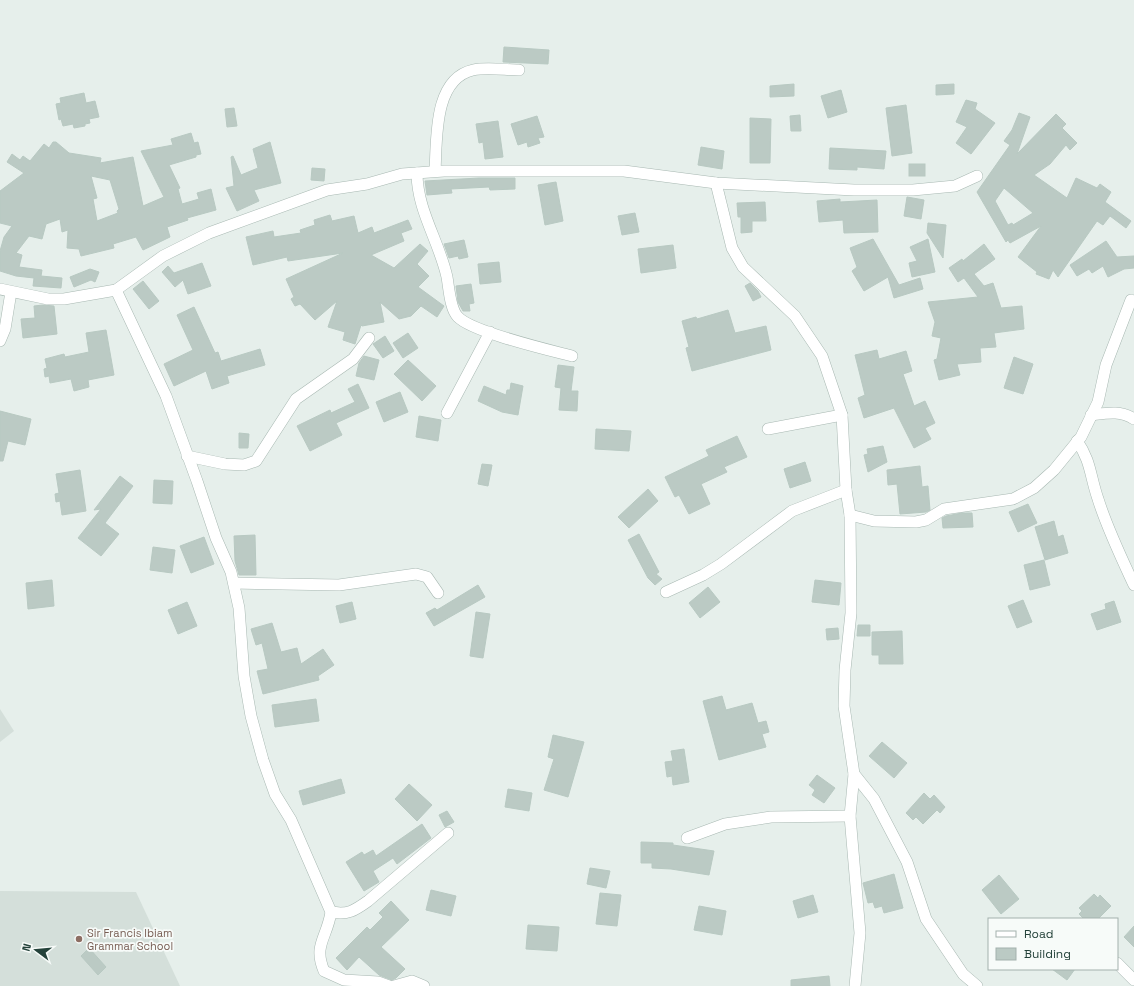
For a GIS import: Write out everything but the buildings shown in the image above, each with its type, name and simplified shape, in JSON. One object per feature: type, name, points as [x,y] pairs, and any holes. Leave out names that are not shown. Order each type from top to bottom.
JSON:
[{"type":"street","points":[[435,171],[439,111],[450,85],[463,73],[475,69],[519,70]]},
{"type":"street","points":[[0,289],[48,299],[64,299],[116,290],[163,256],[209,233],[327,190],[367,184],[402,174],[435,171],[624,171],[716,183],[854,190],[913,190],[955,186],[977,176]]},
{"type":"street","points":[[417,173],[419,198],[446,274],[457,317],[464,322],[490,332],[572,356]]},
{"type":"street","points":[[716,183],[732,248],[743,267],[795,316],[822,356],[842,415],[846,490],[850,515],[851,613],[845,670],[844,706],[854,774],[850,816],[860,933],[855,986]]},
{"type":"street","points":[[116,290],[166,396],[187,456],[198,481],[216,538],[231,572],[239,608],[244,676],[251,716],[263,760],[275,794],[290,820],[331,912],[329,923],[319,950],[318,958],[324,971],[344,980],[378,982],[389,986]]},
{"type":"street","points":[[0,341],[5,329],[11,292]]},
{"type":"street","points":[[850,515],[874,521],[916,522],[926,520],[944,509],[1013,499],[1034,488],[1054,470],[1077,441],[1098,402],[1106,365],[1131,300]]},
{"type":"street","points":[[447,413],[490,332]]},
{"type":"street","points":[[187,456],[225,464],[244,465],[256,460],[296,399],[354,358],[369,338]]},
{"type":"street","points":[[1091,415],[1118,412],[1128,415],[1134,419]]},
{"type":"street","points":[[768,429],[842,415]]},
{"type":"street","points":[[1077,441],[1087,455],[1100,504],[1134,585]]},
{"type":"street","points":[[666,592],[703,575],[721,564],[792,511],[846,490]]},
{"type":"street","points":[[234,583],[339,585],[416,574],[427,577],[438,593]]},
{"type":"street","points":[[854,774],[874,799],[907,862],[926,919],[963,974],[977,986]]},
{"type":"street","points":[[687,838],[725,824],[771,817],[850,816]]},
{"type":"street","points":[[331,912],[344,915],[368,901],[448,833]]},
{"type":"street","points":[[1118,964],[1134,980]]},
{"type":"street","points":[[394,986],[412,981],[424,986]]},
{"type":"shaded area","points":[[0,709],[14,731],[0,742]]},
{"type":"shaded area","name":"Sir Francis Ibiam Grammar School","points":[[0,891],[136,892],[180,986],[0,986]]},
{"type":"place","name":"Sir Francis Ibiam Grammar School","points":[[79,939]]}]
